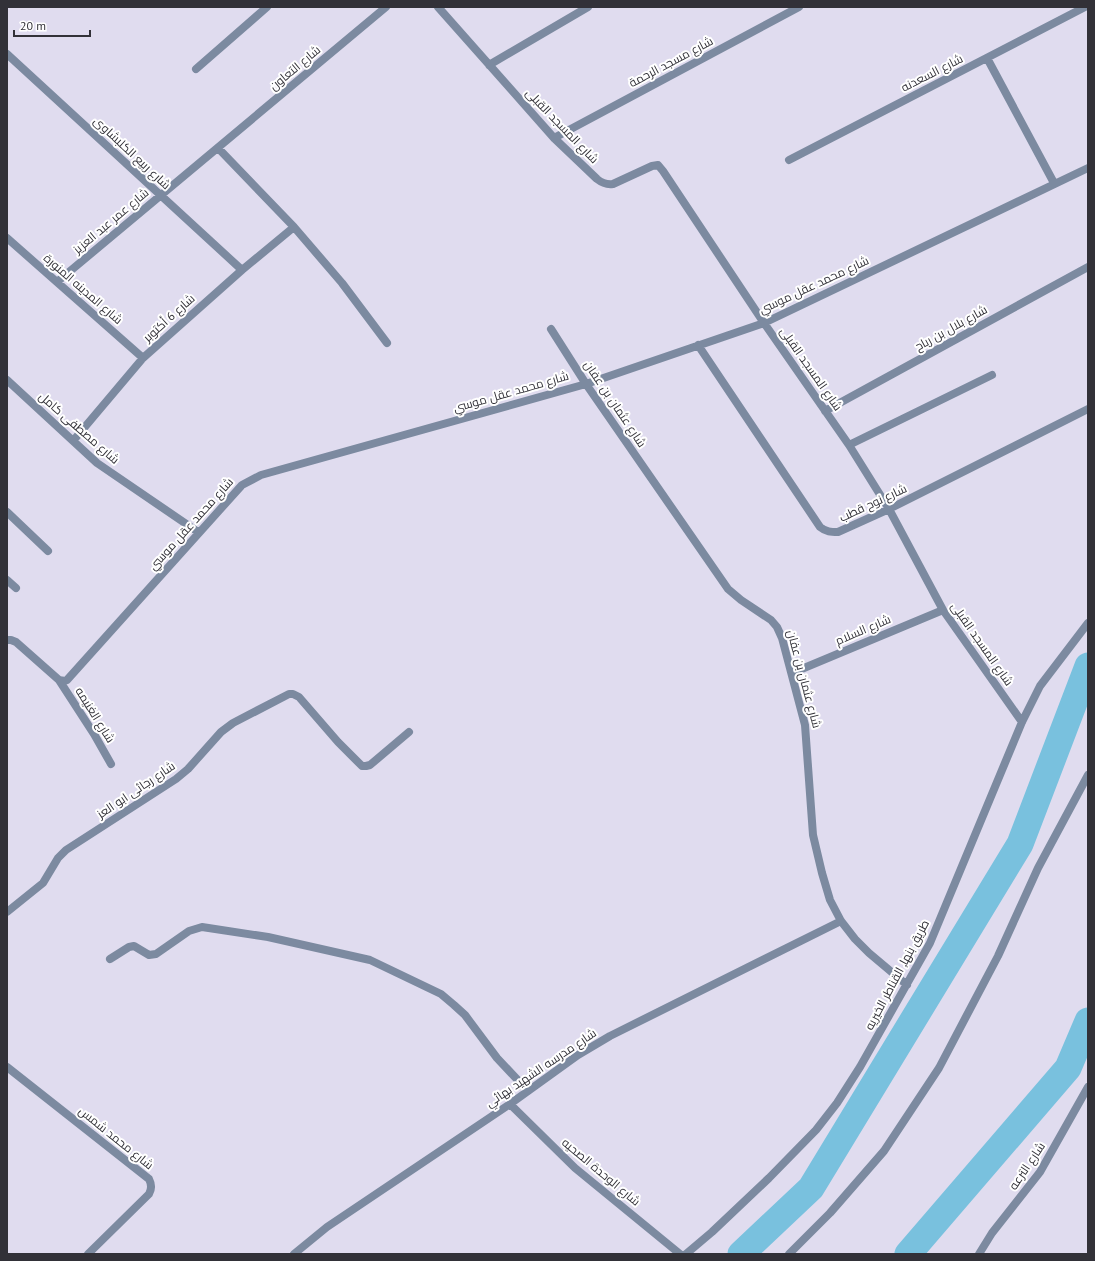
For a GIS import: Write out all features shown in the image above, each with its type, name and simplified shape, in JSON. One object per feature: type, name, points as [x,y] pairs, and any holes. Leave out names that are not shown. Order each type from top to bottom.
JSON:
[{"type":"street","points":[[196,69],[267,7]]},
{"type":"street","name":"شارع التعاون","points":[[218,148],[386,7]]},
{"type":"street","name":"شارع المسجد القبلى","points":[[438,7],[554,138],[596,179],[603,184],[613,184],[652,166],[658,165],[663,171],[764,323],[849,445],[889,510],[944,610],[1022,722]]},
{"type":"street","points":[[489,64],[588,7]]},
{"type":"street","name":"شارع مسجد الرحمة","points":[[554,138],[799,7]]},
{"type":"street","name":"شارع السعدنه","points":[[789,160],[1085,7]]},
{"type":"street","name":"شارع ربيع الكلبشاوى","points":[[7,54],[242,270]]},
{"type":"street","points":[[987,58],[1054,183]]},
{"type":"street","points":[[218,148],[294,227],[342,283],[387,343]]},
{"type":"street","name":"شارع عمر عبد العزيز","points":[[57,282],[218,148]]},
{"type":"street","name":"شارع محمد عقل موسي","points":[[59,680],[63,681],[70,677],[198,532],[242,485],[262,475],[586,384],[764,323],[1088,168]]},
{"type":"street","name":"شارع 6 أكتوبر","points":[[73,441],[143,358],[242,270],[294,227]]},
{"type":"street","name":"شارع المدينه المنورة","points":[[7,238],[143,358]]},
{"type":"street","name":"شارع بلال بن رباح","points":[[825,411],[1088,267]]},
{"type":"street","name":"شارع عثمان بن عفان","points":[[551,329],[586,384],[728,589],[741,600],[771,620],[777,627],[782,638],[805,725],[813,835],[830,900],[841,921],[855,939],[869,953],[907,985]]},
{"type":"street","name":"شارع نوح قطب","points":[[698,345],[820,528],[831,532],[838,532],[889,510],[1088,409]]},
{"type":"street","points":[[849,445],[992,375]]},
{"type":"street","name":"شارع مصطفى كامل","points":[[7,380],[97,464],[198,532]]},
{"type":"street","points":[[7,512],[48,551]]},
{"type":"street","points":[[7,580],[16,588]]},
{"type":"street","name":"شارع السلام","points":[[792,673],[944,610]]},
{"type":"street","name":"طريق بنها, القناطر الخيريه","points":[[686,1254],[712,1232],[769,1178],[816,1130],[837,1103],[860,1067],[930,943],[1022,722],[1040,686],[1088,623]]},
{"type":"street","points":[[7,640],[16,642],[59,680]]},
{"type":"street","name":"شارع الغنيمه","points":[[59,680],[94,734],[111,764]]},
{"type":"street","name":"شارع رجائى ابو العز","points":[[7,912],[43,884],[58,858],[66,850],[176,779],[188,769],[221,732],[233,723],[289,694],[299,697],[338,742],[362,766],[370,765],[409,732]]},
{"type":"street","points":[[789,1254],[830,1213],[884,1151],[939,1068],[998,956],[1038,868],[1088,775]]},
{"type":"street","name":"شارع مدرسه الشهيد بهائي","points":[[294,1254],[327,1227],[528,1092],[578,1055],[610,1036],[841,921]]},
{"type":"street","points":[[110,959],[129,947],[134,946],[149,955],[156,954],[189,931],[202,927],[268,936],[370,960],[441,994],[465,1015],[497,1058],[528,1092]]},
{"type":"street","name":"شارع محمد شمس","points":[[7,1067],[149,1179],[152,1184],[149,1194],[88,1254]]},
{"type":"street","name":"شارع الترعه","points":[[979,1254],[992,1233],[1040,1172],[1088,1087]]},
{"type":"street","name":"شارع الوحدة الصحيه","points":[[510,1104],[575,1168],[680,1254]]},
{"type":"waterway","points":[[741,1254],[811,1188],[1020,844],[1088,666]]},
{"type":"waterway","points":[[908,1254],[1068,1068],[1088,1021]]}]
